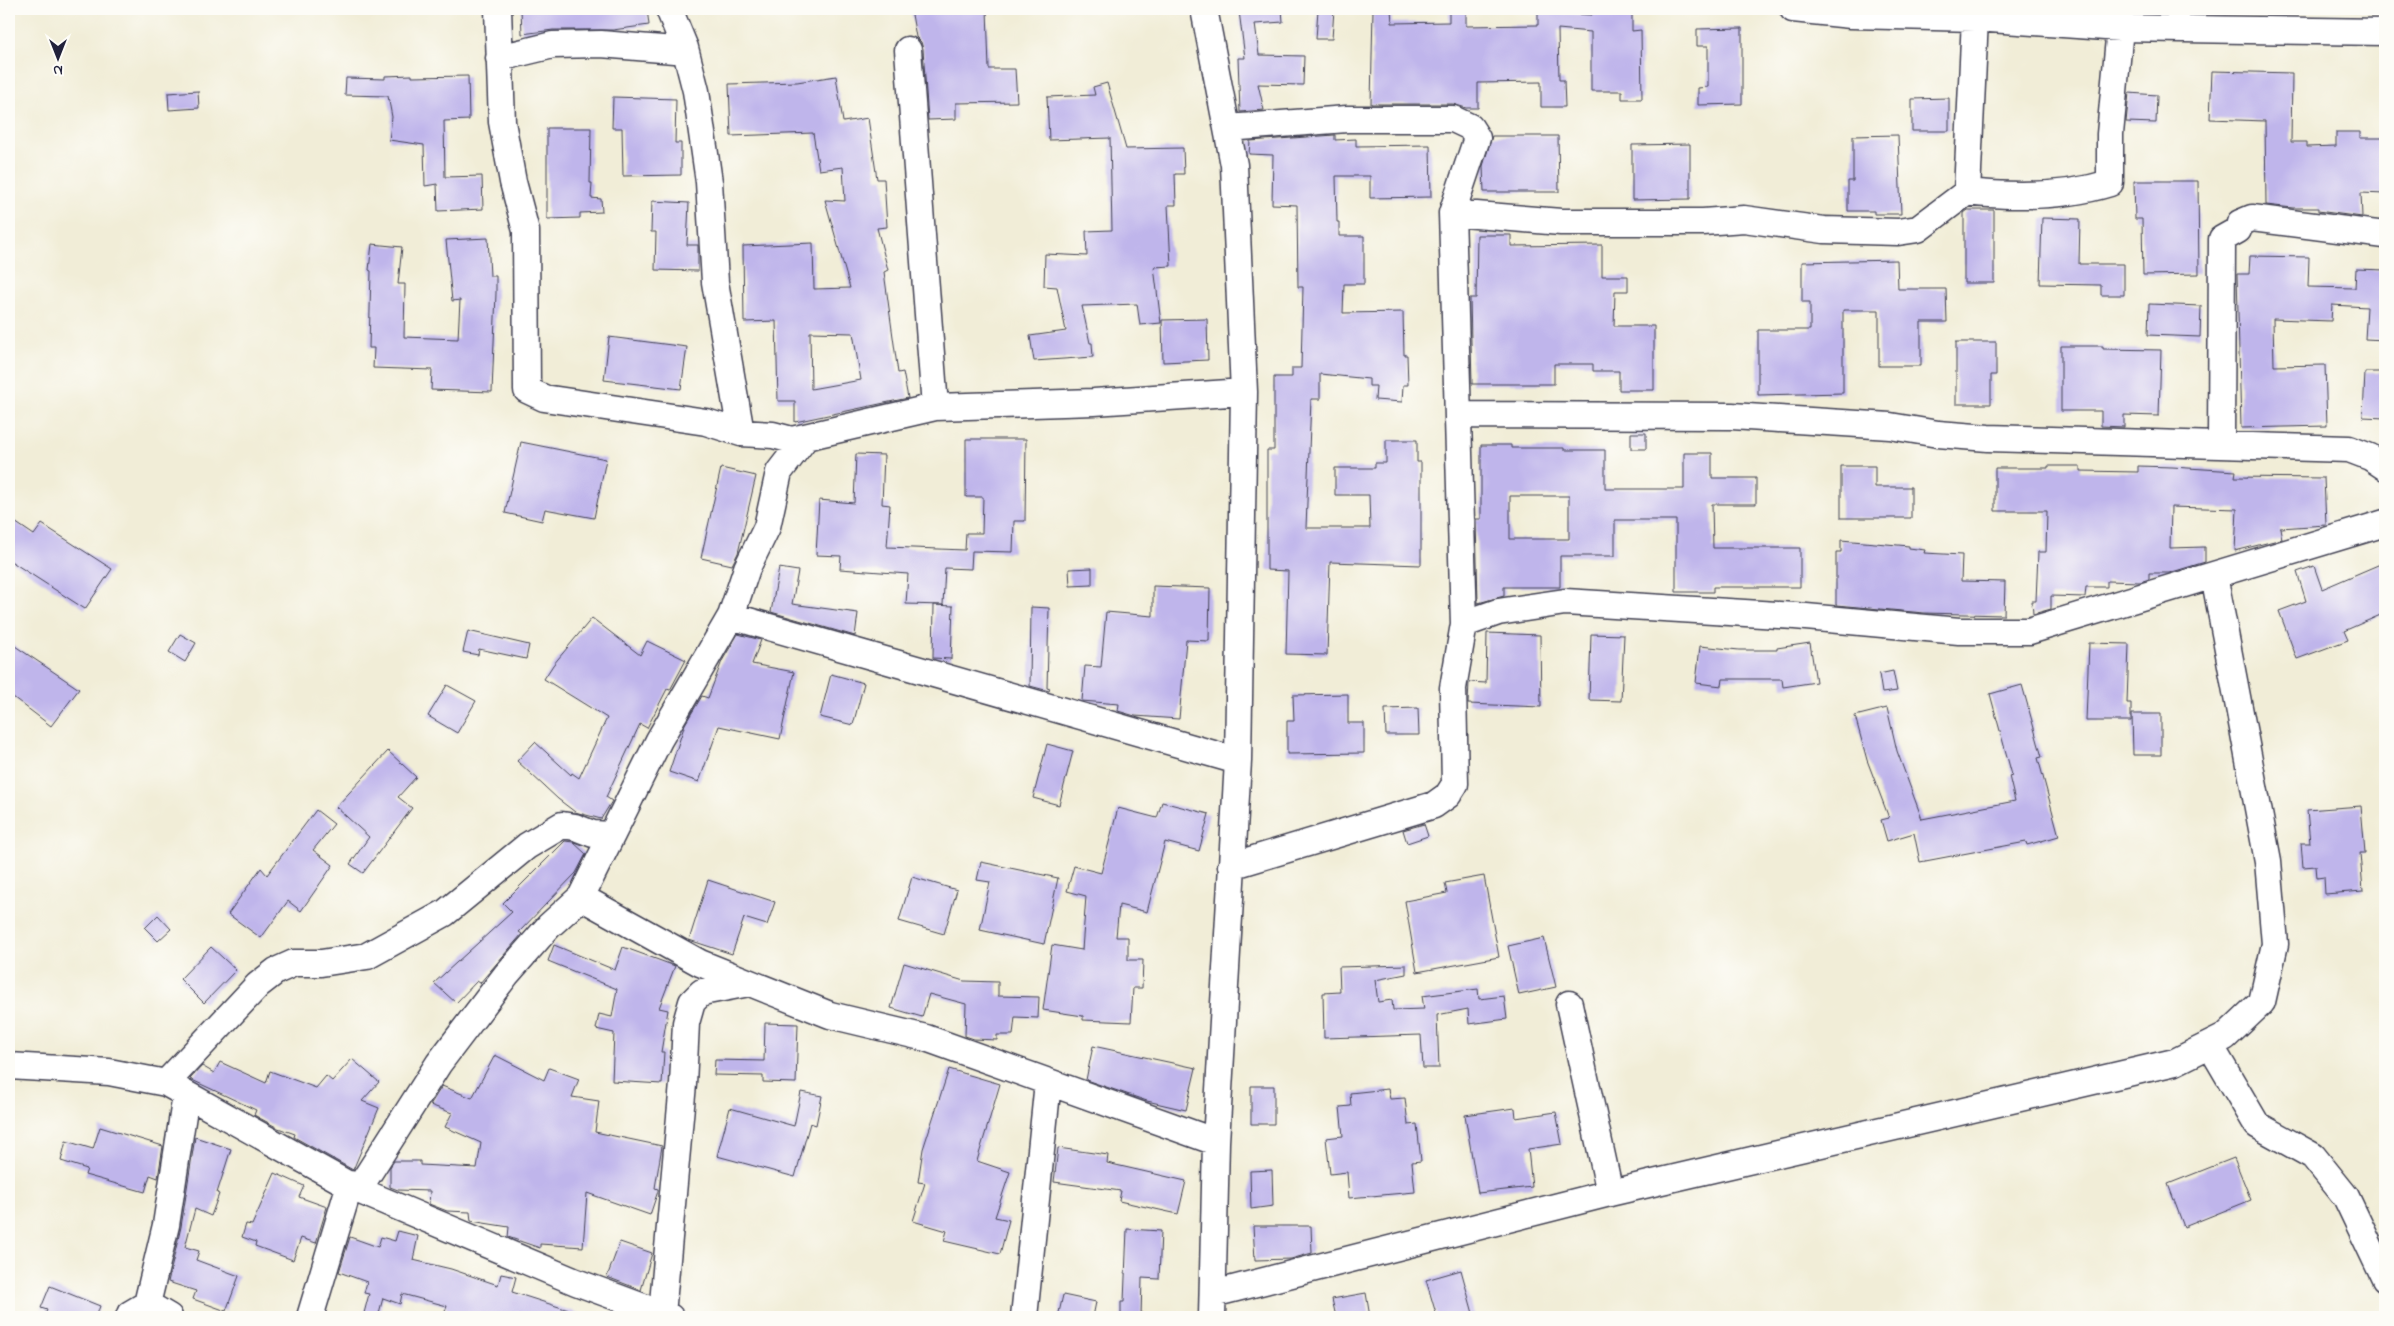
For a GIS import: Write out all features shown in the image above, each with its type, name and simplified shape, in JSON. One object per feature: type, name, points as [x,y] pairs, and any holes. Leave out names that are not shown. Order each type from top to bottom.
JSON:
[{"type":"street","points":[[498,9],[502,122],[513,182],[526,231],[527,390],[544,398],[706,422],[741,433],[773,435],[792,440],[935,407],[1094,402],[1244,392]]},
{"type":"street","points":[[669,9],[685,48],[696,91],[709,182],[715,282],[741,433]]},
{"type":"street","points":[[1204,9],[1234,165],[1244,392],[1238,761],[1216,1142],[1213,1305],[1610,1194],[2175,1062],[2225,1037],[2262,1002],[2275,944],[2268,861],[2214,575]]},
{"type":"street","points":[[1793,9],[1851,15],[1975,18],[2120,28],[2385,32]]},
{"type":"street","points":[[1967,192],[1975,18]]},
{"type":"street","points":[[1452,213],[1561,222],[1703,222],[1744,219],[1824,230],[1898,232],[1918,229],[1967,192],[2004,196],[2090,190],[2110,183],[2110,134],[2120,28]]},
{"type":"street","points":[[499,58],[553,45],[601,44],[674,50],[685,48]]},
{"type":"street","points":[[908,50],[935,407]]},
{"type":"street","points":[[1227,128],[1347,118],[1453,118],[1470,127],[1478,138],[1452,213],[1464,624],[1453,688],[1454,784],[1448,795],[1434,805],[1232,866]]},
{"type":"street","points":[[2221,444],[2222,240],[2238,230],[2240,223],[2252,218],[2385,234]]},
{"type":"street","points":[[1459,415],[1732,416],[1890,426],[1938,434],[1988,438],[2349,449],[2385,467]]},
{"type":"street","points":[[310,1317],[354,1187],[439,1064],[506,975],[549,926],[581,897],[610,835],[659,740],[731,616],[748,568],[767,527],[779,472],[806,437]]},
{"type":"street","points":[[1464,624],[1498,612],[1565,602],[1795,616],[1959,632],[2029,630],[2385,523]]},
{"type":"street","points":[[731,616],[1238,761]]},
{"type":"street","points":[[148,1313],[166,1225],[176,1089],[258,985],[276,971],[294,963],[321,963],[367,956],[445,913],[527,846],[562,825],[575,826],[593,834],[610,835]]},
{"type":"street","points":[[581,897],[700,963],[749,984],[830,1015],[926,1038],[1216,1142]]},
{"type":"street","points":[[700,963],[702,992]]},
{"type":"street","points":[[9,1066],[109,1072],[176,1089],[354,1187],[567,1278],[666,1316],[686,1024],[692,1002],[702,992],[749,984]]},
{"type":"street","points":[[1569,1004],[1610,1194]]},
{"type":"street","points":[[2210,1045],[2257,1125],[2313,1156],[2346,1198],[2385,1279]]},
{"type":"street","points":[[1024,1317],[1048,1082]]},
{"type":"building","points":[[521,9],[647,9],[649,25],[613,30],[553,30],[522,34]]},
{"type":"building","points":[[911,9],[987,9],[989,69],[1015,69],[1017,102],[956,103],[956,119],[928,120],[923,49],[921,42],[916,37]]},
{"type":"building","points":[[1282,9],[1283,22],[1255,24],[1259,55],[1304,56],[1303,85],[1258,84],[1264,110],[1240,112],[1238,58],[1245,58],[1239,11]]},
{"type":"building","points":[[1318,9],[1334,9],[1332,39],[1316,39]]},
{"type":"building","points":[[1373,9],[1391,9],[1392,23],[1449,22],[1449,9],[1466,9],[1466,26],[1538,25],[1538,10],[1556,9],[1556,13],[1592,15],[1592,12],[1632,12],[1632,31],[1641,30],[1642,99],[1622,99],[1622,91],[1591,91],[1591,32],[1558,29],[1559,80],[1564,80],[1565,107],[1541,107],[1541,82],[1478,83],[1478,108],[1466,108],[1453,104],[1371,104]]},
{"type":"building","points":[[1742,28],[1742,104],[1698,105],[1698,88],[1708,87],[1708,46],[1697,46],[1697,29]]},
{"type":"building","points":[[2212,71],[2292,73],[2291,142],[2307,142],[2307,147],[2336,146],[2336,132],[2360,132],[2360,138],[2385,138],[2385,194],[2361,193],[2362,217],[2318,211],[2318,208],[2266,205],[2265,121],[2210,119]]},
{"type":"building","points":[[412,75],[412,77],[468,76],[469,120],[444,121],[445,177],[482,176],[483,209],[438,211],[437,184],[425,186],[424,145],[389,140],[392,117],[388,96],[345,95],[346,78],[385,79],[385,76]]},
{"type":"building","points":[[836,76],[843,122],[868,118],[877,179],[884,179],[887,227],[877,228],[888,270],[884,272],[898,373],[903,372],[908,398],[795,422],[795,401],[778,401],[776,321],[744,322],[743,246],[813,243],[814,289],[850,288],[825,200],[845,201],[843,167],[819,170],[813,133],[731,136],[729,84],[797,82]],"holes":[[[810,332],[853,333],[861,380],[811,389]]]},
{"type":"building","points":[[1107,83],[1126,149],[1183,148],[1184,174],[1175,174],[1176,205],[1168,205],[1171,266],[1154,267],[1161,323],[1140,325],[1137,304],[1082,306],[1090,343],[1092,343],[1093,357],[1034,361],[1030,336],[1066,331],[1057,287],[1044,286],[1045,254],[1087,256],[1086,231],[1112,230],[1110,138],[1049,140],[1047,97],[1095,95],[1093,87]]},
{"type":"building","points":[[198,91],[199,108],[169,110],[168,93]]},
{"type":"building","points":[[2129,93],[2157,95],[2156,123],[2126,122]]},
{"type":"building","points":[[613,97],[676,99],[675,143],[681,143],[681,175],[623,176],[622,128],[612,128]]},
{"type":"building","points":[[1949,98],[1949,131],[1912,131],[1912,99]]},
{"type":"building","points":[[547,128],[591,128],[591,198],[601,199],[602,212],[580,213],[580,218],[547,219]]},
{"type":"building","points":[[1335,135],[1335,140],[1356,139],[1356,146],[1430,145],[1431,197],[1370,198],[1370,176],[1336,176],[1339,236],[1364,236],[1364,284],[1344,284],[1343,313],[1403,312],[1404,355],[1407,355],[1408,385],[1403,385],[1402,402],[1375,400],[1376,386],[1369,386],[1369,379],[1320,374],[1320,399],[1311,399],[1306,528],[1370,528],[1369,495],[1335,495],[1335,468],[1375,468],[1375,463],[1386,463],[1386,440],[1417,440],[1417,462],[1421,462],[1421,565],[1330,562],[1327,655],[1286,654],[1288,571],[1267,570],[1267,450],[1274,450],[1274,377],[1292,377],[1292,368],[1301,368],[1303,287],[1298,287],[1297,205],[1272,204],[1273,155],[1249,154],[1250,141]]},
{"type":"building","points":[[1898,135],[1901,214],[1874,214],[1874,211],[1848,211],[1848,181],[1853,181],[1853,136]]},
{"type":"building","points":[[1492,136],[1558,136],[1559,192],[1484,192],[1483,166]]},
{"type":"building","points":[[1690,144],[1690,199],[1632,200],[1632,145]]},
{"type":"building","points":[[2134,181],[2198,181],[2199,274],[2143,275],[2142,219],[2135,219]]},
{"type":"building","points":[[652,201],[689,203],[687,245],[698,245],[698,271],[655,270],[656,232],[651,232]]},
{"type":"building","points":[[1968,210],[1994,210],[1994,283],[1964,283],[1964,213]]},
{"type":"building","points":[[2042,218],[2080,219],[2079,264],[2124,264],[2124,295],[2101,295],[2101,285],[2040,284]]},
{"type":"building","points":[[1477,235],[1511,235],[1511,246],[1602,245],[1602,276],[1628,276],[1628,291],[1615,291],[1614,326],[1654,326],[1654,390],[1619,390],[1619,371],[1593,371],[1593,364],[1554,364],[1554,384],[1472,384],[1470,298],[1476,298]]},
{"type":"building","points":[[488,238],[490,276],[496,276],[492,392],[431,390],[432,370],[373,368],[374,348],[369,348],[371,271],[369,270],[372,244],[402,247],[398,284],[405,284],[404,337],[458,339],[460,300],[452,301],[446,240]]},
{"type":"building","points":[[2250,256],[2309,257],[2308,287],[2355,288],[2356,269],[2385,270],[2385,340],[2365,339],[2367,307],[2332,305],[2331,321],[2273,319],[2274,366],[2325,365],[2327,426],[2241,428],[2237,274],[2249,274]]},
{"type":"building","points":[[1897,260],[1898,289],[1946,289],[1947,322],[1921,322],[1921,366],[1879,366],[1879,310],[1843,310],[1843,393],[1758,395],[1758,330],[1810,330],[1810,302],[1802,302],[1802,262]]},
{"type":"building","points":[[2149,304],[2201,306],[2200,337],[2148,335]]},
{"type":"building","points":[[1207,319],[1208,360],[1163,362],[1162,320]]},
{"type":"building","points":[[609,337],[687,347],[681,389],[604,380]]},
{"type":"building","points":[[1956,342],[1996,342],[1996,375],[1991,375],[1991,404],[1956,404]]},
{"type":"building","points":[[2061,346],[2103,346],[2103,349],[2161,350],[2159,416],[2124,415],[2124,427],[2101,426],[2101,411],[2061,411]]},
{"type":"building","points":[[2365,372],[2385,372],[2385,418],[2363,417]]},
{"type":"building","points":[[1631,433],[1646,433],[1646,449],[1631,449]]},
{"type":"building","points":[[966,439],[1026,439],[1025,521],[1014,521],[1013,552],[972,551],[971,569],[945,568],[943,605],[906,604],[908,574],[840,569],[841,556],[816,555],[819,500],[854,503],[856,454],[884,455],[882,504],[890,505],[887,547],[965,550],[966,533],[982,533],[983,497],[966,497]]},
{"type":"building","points":[[521,442],[606,459],[594,518],[545,509],[542,521],[505,513]]},
{"type":"building","points":[[1481,445],[1511,445],[1511,448],[1605,450],[1605,489],[1684,489],[1684,453],[1712,453],[1712,478],[1756,478],[1756,504],[1712,504],[1713,548],[1800,548],[1800,587],[1713,587],[1713,592],[1676,592],[1676,520],[1615,520],[1615,556],[1560,556],[1560,587],[1504,587],[1504,596],[1478,603],[1476,519],[1481,519]],"holes":[[[1510,496],[1569,496],[1569,539],[1510,539]]]},
{"type":"building","points":[[1841,466],[1875,466],[1875,487],[1911,487],[1911,518],[1841,518]]},
{"type":"building","points":[[2048,466],[2080,466],[2080,471],[2138,472],[2138,466],[2172,467],[2236,471],[2235,477],[2324,478],[2326,525],[2280,528],[2282,539],[2235,551],[2237,509],[2171,507],[2170,548],[2205,547],[2205,562],[2169,573],[2149,573],[2149,579],[2140,582],[2107,581],[2107,587],[2086,587],[2085,597],[2051,596],[2051,609],[2033,614],[2032,601],[2036,601],[2038,552],[2046,552],[2047,511],[1995,511],[1995,468],[2048,468]]},
{"type":"building","points":[[721,468],[756,476],[738,553],[732,565],[701,558]]},
{"type":"building","points":[[9,518],[34,535],[42,524],[112,569],[85,609],[9,560]]},
{"type":"building","points":[[1841,540],[1909,546],[1909,548],[1925,550],[1924,553],[1962,555],[1961,581],[2005,582],[2004,615],[1924,613],[1836,605],[1836,552],[1841,552]]},
{"type":"building","points":[[2385,562],[2385,613],[2344,631],[2348,640],[2297,659],[2279,611],[2306,601],[2297,572],[2314,566],[2322,589]]},
{"type":"building","points":[[779,568],[798,571],[792,604],[858,613],[855,636],[771,612]]},
{"type":"building","points":[[1092,568],[1092,585],[1070,586],[1069,569]]},
{"type":"building","points":[[1153,586],[1210,588],[1209,641],[1186,640],[1179,719],[1135,716],[1118,711],[1119,704],[1082,701],[1085,666],[1101,667],[1106,612],[1153,616]]},
{"type":"building","points":[[934,605],[953,606],[951,659],[933,658]]},
{"type":"building","points":[[1031,607],[1049,608],[1047,688],[1050,689],[1049,691],[1030,686]]},
{"type":"building","points":[[592,618],[640,655],[647,641],[686,660],[670,690],[667,689],[647,728],[640,724],[606,797],[612,801],[601,819],[575,812],[517,761],[535,742],[571,775],[572,773],[579,778],[607,718],[544,679],[553,665]]},
{"type":"building","points":[[468,631],[529,645],[526,659],[479,649],[478,655],[463,652]]},
{"type":"building","points":[[1487,633],[1540,635],[1541,707],[1468,704],[1469,682],[1486,683]]},
{"type":"building","points":[[180,634],[196,643],[185,662],[169,652]]},
{"type":"building","points":[[738,634],[761,640],[752,664],[794,672],[780,739],[719,726],[699,782],[669,772],[685,724],[702,696],[708,698],[722,661]]},
{"type":"building","points":[[1591,634],[1624,635],[1621,701],[1589,700]]},
{"type":"building","points":[[9,642],[79,689],[51,726],[9,694]]},
{"type":"building","points":[[1810,643],[1816,682],[1783,687],[1782,679],[1723,679],[1722,686],[1696,683],[1700,646],[1739,650],[1777,650],[1777,648]]},
{"type":"building","points":[[2089,643],[2129,644],[2127,703],[2131,703],[2131,721],[2086,721]]},
{"type":"building","points":[[1893,671],[1897,691],[1882,693],[1879,674]]},
{"type":"building","points":[[831,674],[864,683],[853,725],[820,717]]},
{"type":"building","points":[[447,685],[476,701],[457,733],[428,716]]},
{"type":"building","points":[[2022,685],[2042,757],[2038,758],[2059,836],[2027,845],[2026,842],[1920,862],[1914,833],[1887,841],[1881,820],[1889,818],[1867,760],[1855,716],[1887,708],[1897,751],[1922,819],[2015,801],[2009,776],[2012,775],[1990,694]]},
{"type":"building","points":[[1348,694],[1348,723],[1364,723],[1364,753],[1287,754],[1287,721],[1294,721],[1293,695]]},
{"type":"building","points":[[1418,708],[1419,735],[1386,735],[1385,709]]},
{"type":"building","points":[[2132,714],[2161,714],[2161,755],[2133,755]]},
{"type":"building","points":[[1047,744],[1073,751],[1059,805],[1033,798]]},
{"type":"building","points":[[388,751],[416,777],[398,797],[412,808],[363,873],[350,864],[369,837],[336,807]]},
{"type":"building","points":[[1162,802],[1209,814],[1199,851],[1165,842],[1147,912],[1119,905],[1116,937],[1128,937],[1128,960],[1143,960],[1142,988],[1133,988],[1131,1022],[1083,1020],[1083,1016],[1043,1010],[1052,945],[1082,950],[1086,896],[1067,891],[1074,866],[1101,873],[1118,808],[1157,818]]},
{"type":"building","points":[[2361,806],[2365,853],[2360,853],[2363,891],[2325,894],[2324,877],[2317,878],[2316,866],[2303,867],[2301,843],[2310,843],[2307,810]]},
{"type":"building","points":[[316,810],[334,824],[313,850],[333,865],[301,911],[288,901],[261,938],[228,914],[261,868],[267,875]]},
{"type":"building","points":[[1424,824],[1428,836],[1407,843],[1403,830]]},
{"type":"building","points":[[565,841],[573,842],[586,854],[576,873],[519,932],[522,934],[480,983],[477,981],[456,1003],[434,983],[512,912],[503,903]]},
{"type":"building","points":[[981,862],[1058,878],[1044,944],[980,930],[990,882],[977,880]]},
{"type":"building","points":[[1484,876],[1499,957],[1417,972],[1405,901],[1447,893],[1445,883]]},
{"type":"building","points":[[912,877],[957,890],[944,934],[899,921]]},
{"type":"building","points":[[708,880],[775,902],[767,925],[744,918],[732,954],[689,940]]},
{"type":"building","points":[[158,915],[171,929],[158,941],[145,928]]},
{"type":"building","points":[[1544,938],[1556,987],[1519,995],[1508,946]]},
{"type":"building","points":[[554,945],[615,970],[623,947],[675,966],[659,1008],[668,1010],[661,1052],[664,1052],[662,1084],[612,1081],[614,1033],[596,1029],[599,1014],[612,1017],[617,989],[548,961]]},
{"type":"building","points":[[211,947],[236,970],[204,1003],[180,979]]},
{"type":"building","points":[[904,963],[964,981],[998,982],[998,996],[1039,997],[1038,1018],[1015,1017],[1013,1035],[997,1035],[997,1040],[974,1039],[965,1036],[966,1004],[929,994],[922,1017],[891,1008]]},
{"type":"building","points":[[1406,965],[1406,974],[1375,980],[1378,1002],[1392,1000],[1393,1010],[1424,1009],[1422,996],[1478,989],[1479,999],[1504,996],[1507,1019],[1469,1024],[1468,1009],[1437,1015],[1439,1068],[1423,1068],[1421,1035],[1324,1038],[1323,993],[1340,992],[1339,967]]},
{"type":"building","points":[[765,1023],[798,1024],[796,1083],[763,1082],[763,1076],[714,1075],[715,1060],[764,1061]]},
{"type":"building","points":[[1093,1046],[1196,1068],[1186,1110],[1147,1101],[1086,1080]]},
{"type":"building","points":[[495,1055],[544,1080],[549,1068],[579,1079],[572,1097],[599,1101],[595,1132],[662,1146],[655,1188],[658,1191],[650,1215],[587,1193],[583,1247],[540,1244],[540,1248],[508,1237],[509,1227],[471,1221],[470,1212],[447,1211],[429,1204],[430,1191],[398,1190],[390,1187],[390,1167],[394,1161],[420,1161],[420,1165],[477,1168],[481,1143],[445,1127],[452,1113],[430,1105],[442,1086],[472,1098]]},
{"type":"building","points":[[352,1059],[379,1082],[362,1101],[379,1108],[353,1170],[294,1137],[295,1134],[278,1128],[254,1115],[256,1110],[190,1079],[202,1066],[214,1073],[220,1062],[266,1083],[270,1071],[316,1088],[326,1076],[332,1081]]},
{"type":"building","points":[[949,1069],[1000,1084],[977,1161],[1010,1172],[995,1217],[1009,1220],[1000,1254],[944,1241],[947,1231],[913,1221],[925,1183],[918,1182],[923,1149]]},
{"type":"building","points":[[1251,1086],[1274,1086],[1274,1124],[1251,1124]]},
{"type":"building","points":[[1388,1089],[1390,1099],[1405,1098],[1408,1125],[1417,1124],[1421,1161],[1412,1162],[1415,1192],[1349,1198],[1347,1172],[1330,1174],[1326,1138],[1343,1136],[1340,1107],[1351,1106],[1350,1093]]},
{"type":"building","points":[[801,1092],[822,1096],[816,1125],[810,1123],[795,1177],[717,1156],[730,1108],[794,1126]]},
{"type":"building","points":[[1515,1108],[1516,1118],[1556,1112],[1562,1144],[1528,1149],[1532,1187],[1478,1193],[1465,1115]]},
{"type":"building","points":[[100,1127],[163,1146],[158,1178],[150,1175],[145,1192],[85,1175],[87,1169],[61,1161],[66,1141],[93,1149]]},
{"type":"building","points":[[195,1137],[231,1149],[211,1216],[195,1209],[185,1247],[199,1251],[196,1260],[239,1276],[226,1311],[193,1299],[196,1291],[168,1282],[181,1227]]},
{"type":"building","points":[[1058,1148],[1108,1155],[1107,1163],[1186,1181],[1178,1214],[1119,1201],[1121,1191],[1054,1182]]},
{"type":"building","points":[[2234,1158],[2251,1200],[2184,1227],[2168,1184]]},
{"type":"building","points":[[1272,1170],[1273,1206],[1251,1209],[1250,1171]]},
{"type":"building","points":[[275,1173],[304,1186],[299,1197],[327,1207],[316,1243],[301,1238],[293,1260],[255,1246],[256,1242],[242,1237],[246,1224],[252,1225]]},
{"type":"building","points":[[1253,1226],[1311,1226],[1312,1253],[1291,1259],[1255,1260]]},
{"type":"building","points":[[1127,1229],[1161,1231],[1159,1279],[1142,1278],[1141,1317],[1121,1317],[1121,1302],[1124,1302]]},
{"type":"building","points":[[398,1231],[418,1236],[413,1260],[451,1269],[498,1285],[501,1274],[516,1277],[512,1292],[581,1314],[581,1317],[443,1317],[447,1306],[402,1294],[400,1304],[383,1298],[378,1317],[363,1317],[369,1294],[364,1293],[367,1282],[339,1272],[350,1237],[378,1247],[381,1237],[395,1241]]},
{"type":"building","points":[[620,1242],[652,1253],[641,1290],[607,1277]]},
{"type":"building","points":[[1461,1270],[1474,1317],[1437,1317],[1426,1280]]},
{"type":"building","points":[[50,1286],[100,1306],[96,1317],[44,1317],[47,1310],[41,1308]]},
{"type":"building","points":[[1366,1293],[1370,1317],[1336,1317],[1332,1299]]},
{"type":"building","points":[[1063,1295],[1096,1302],[1093,1317],[1058,1317]]}]
